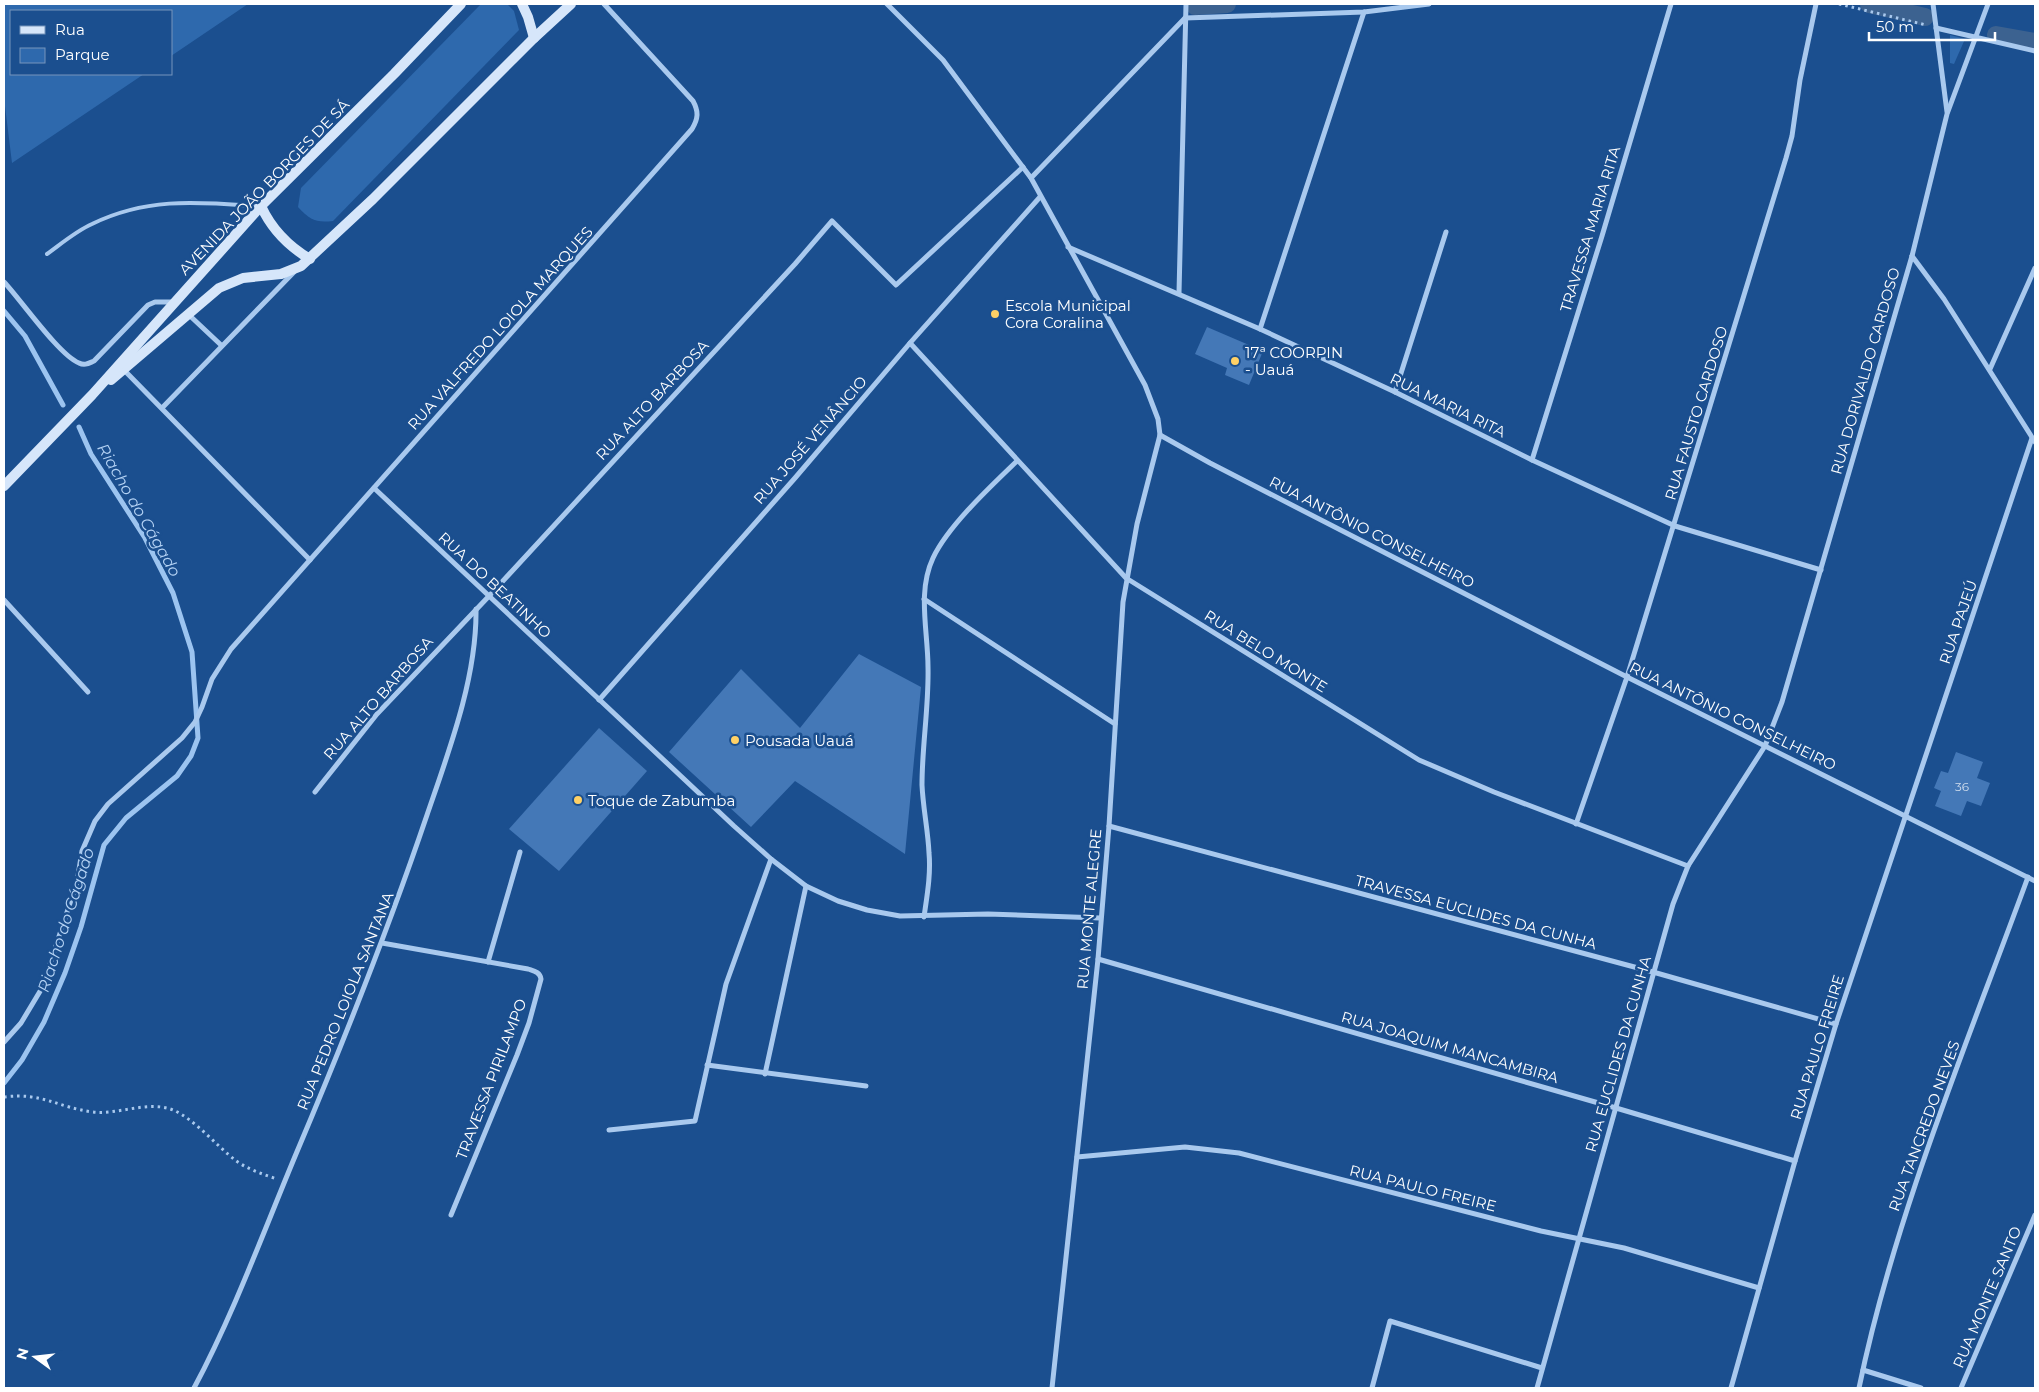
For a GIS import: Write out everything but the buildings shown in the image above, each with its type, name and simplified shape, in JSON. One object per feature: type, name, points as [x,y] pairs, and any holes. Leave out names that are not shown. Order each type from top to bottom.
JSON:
[{"type":"main road","name":"AVENIDA JOÃO BORGES DE SÁ","points":[[4,486],[92,394],[261,206],[394,74],[461,4]]},
{"type":"main road","points":[[522,4],[534,38]]},
{"type":"main road","name":"AVENIDA JOÃO BORGES DE SÁ","points":[[92,394],[124,370],[219,288],[242,278],[280,274],[297,269],[310,259],[534,38],[571,4]]},
{"type":"main road","points":[[261,206],[268,221],[278,234],[294,249],[310,259]]},
{"type":"street","name":"RUA VALFREDO LOIOLA MARQUES","points":[[4,1042],[22,1023],[42,988],[77,882],[82,850],[95,821],[108,804],[182,738],[195,722],[212,680],[231,649],[692,129],[697,120],[693,101],[604,4]]},
{"type":"street","points":[[887,4],[943,60],[1031,178],[1144,385],[1158,419],[1160,435]]},
{"type":"street","points":[[1179,293],[1186,4]]},
{"type":"street","points":[[1031,178],[1186,18],[1364,12],[1429,4]]},
{"type":"street","name":"TRAVESSA MARIA RITA","points":[[1532,460],[1605,227],[1671,4]]},
{"type":"street","name":"RUA FAUSTO CARDOSO","points":[[1576,824],[1627,677],[1675,526],[1792,136],[1800,80],[1816,4]]},
{"type":"street","points":[[1933,4],[1947,114]]},
{"type":"street","name":"RUA DORIVALDO CARDOSO","points":[[1765,746],[1782,702],[1912,256],[1947,114],[1988,4]]},
{"type":"street","points":[[1260,328],[1364,12]]},
{"type":"street","points":[[1936,28],[2035,51]]},
{"type":"street","name":"RUA ALTO BARBOSA","points":[[315,792],[377,714],[490,595],[795,264],[832,221],[896,285],[1023,167]]},
{"type":"street","name":"RUA JOSÉ VENÂNCIO","points":[[599,700],[795,478],[910,343],[1040,197]]},
{"type":"street","points":[[1395,392],[1446,232]]},
{"type":"street","name":"RUA MARIA RITA","points":[[1068,246],[1260,328],[1532,460],[1675,526],[1821,570]]},
{"type":"street","points":[[1912,256],[1944,299],[2034,440]]},
{"type":"street","points":[[1990,370],[2035,268]]},
{"type":"street","name":"AVENIDA JOÃO BORGES DE SÁ","points":[[162,408],[221,345],[297,269]]},
{"type":"street","points":[[4,282],[52,340],[80,364],[94,361],[148,305],[155,302],[175,302]]},
{"type":"street","points":[[188,314],[221,345]]},
{"type":"street","name":"RUA BELO MONTE","points":[[910,343],[1126,578],[1419,760],[1447,774],[1688,866]]},
{"type":"street","points":[[124,370],[310,560]]},
{"type":"street","name":"RUA MONTE ALEGRE","points":[[1052,1388],[1098,959],[1109,826],[1120,633],[1126,578],[1137,524],[1160,435]]},
{"type":"street","name":"RUA ANTÔNIO CONSELHEIRO","points":[[1160,435],[1210,463],[1627,677],[2035,881]]},
{"type":"street","name":"RUA PAJEÚ","points":[[1905,815],[2034,440]]},
{"type":"street","points":[[1017,460],[980,497],[942,541],[933,558],[926,578],[924,598],[928,666],[922,782],[929,866],[924,917],[988,914],[1100,918]]},
{"type":"street","name":"RUA DO BEATINHO","points":[[374,488],[771,859],[806,886],[838,901],[867,910],[900,916],[924,917]]},
{"type":"street","points":[[924,598],[1115,724]]},
{"type":"street","points":[[4,600],[88,692]]},
{"type":"street","name":"RUA PEDRO LOIOLA SANTANA","points":[[194,1388],[231,1312],[350,1026],[382,943],[441,774],[457,720],[472,656],[476,631],[476,609]]},
{"type":"street","name":"RUA EUCLIDES DA CUNHA","points":[[1537,1388],[1673,904],[1688,866],[1765,746]]},
{"type":"street","name":"RUA PAULO FREIRE","points":[[1731,1388],[1836,1024],[1905,815]]},
{"type":"street","name":"TRAVESSA EUCLIDES DA CUNHA","points":[[1109,826],[1654,972],[1836,1024]]},
{"type":"street","points":[[488,962],[520,852]]},
{"type":"street","points":[[609,1130],[695,1121],[726,984],[771,859]]},
{"type":"street","name":"RUA TANCREDO NEVES","points":[[1859,1388],[1886,1276],[1910,1198],[2028,877]]},
{"type":"street","points":[[765,1074],[806,886]]},
{"type":"street","name":"TRAVESSA PIRILAMPO","points":[[382,943],[538,972],[541,979],[532,1014],[517,1055],[451,1215]]},
{"type":"street","name":"RUA JOAQUIM MANCAMBIRA","points":[[1098,959],[1795,1161]]},
{"type":"street","points":[[707,1065],[866,1086]]},
{"type":"street","name":"RUA PAULO FREIRE","points":[[1077,1157],[1185,1147],[1239,1154],[1579,1239],[1624,1248],[1759,1288]]},
{"type":"street","name":"RUA MONTE SANTO","points":[[1961,1388],[2035,1215]]},
{"type":"street","points":[[1372,1388],[1390,1322],[1542,1368]]},
{"type":"street","points":[[1863,1370],[1921,1388]]},
{"type":"lane","points":[[47,254],[90,225],[122,211],[145,205],[171,202],[205,202],[261,206]]},
{"type":"path","points":[[1839,4],[1936,28]]},
{"type":"path","points":[[4,1097],[16,1095],[38,1096],[93,1112],[153,1107],[172,1110],[182,1115],[237,1161],[252,1170],[284,1182]]},
{"type":"green space","points":[[4,4],[248,4],[172,55],[172,10],[10,10],[10,75],[143,75],[12,163],[4,98]]},
{"type":"green space","points":[[481,4],[507,4],[514,11],[519,30],[333,221],[318,221],[306,215],[298,207],[301,188]]},
{"type":"green space","points":[[1950,35],[1965,39],[1954,64],[1950,63]]},
{"type":"waterway","points":[[1195,6],[1227,4]]},
{"type":"waterway","points":[[1869,4],[1925,17]]},
{"type":"waterway","points":[[1996,35],[2035,42]]},
{"type":"waterway","name":"Riacho do Cágado","points":[[4,311],[25,336],[63,405]]},
{"type":"waterway","name":"Riacho do Cágado","points":[[4,1083],[22,1060],[44,1022],[65,973],[81,927],[104,845],[126,818],[177,776],[191,756],[198,738],[192,652],[173,593],[145,538],[91,454],[79,427]]},
{"type":"place","name":"Escola Municipal Cora Coralina","points":[[995,314]]},
{"type":"place","name":"17ª COORPIN - Uauá","points":[[1235,361]]},
{"type":"place","name":"Pousada Uauá","points":[[735,740]]},
{"type":"place","name":"Toque de Zabumba","points":[[578,800]]}]
